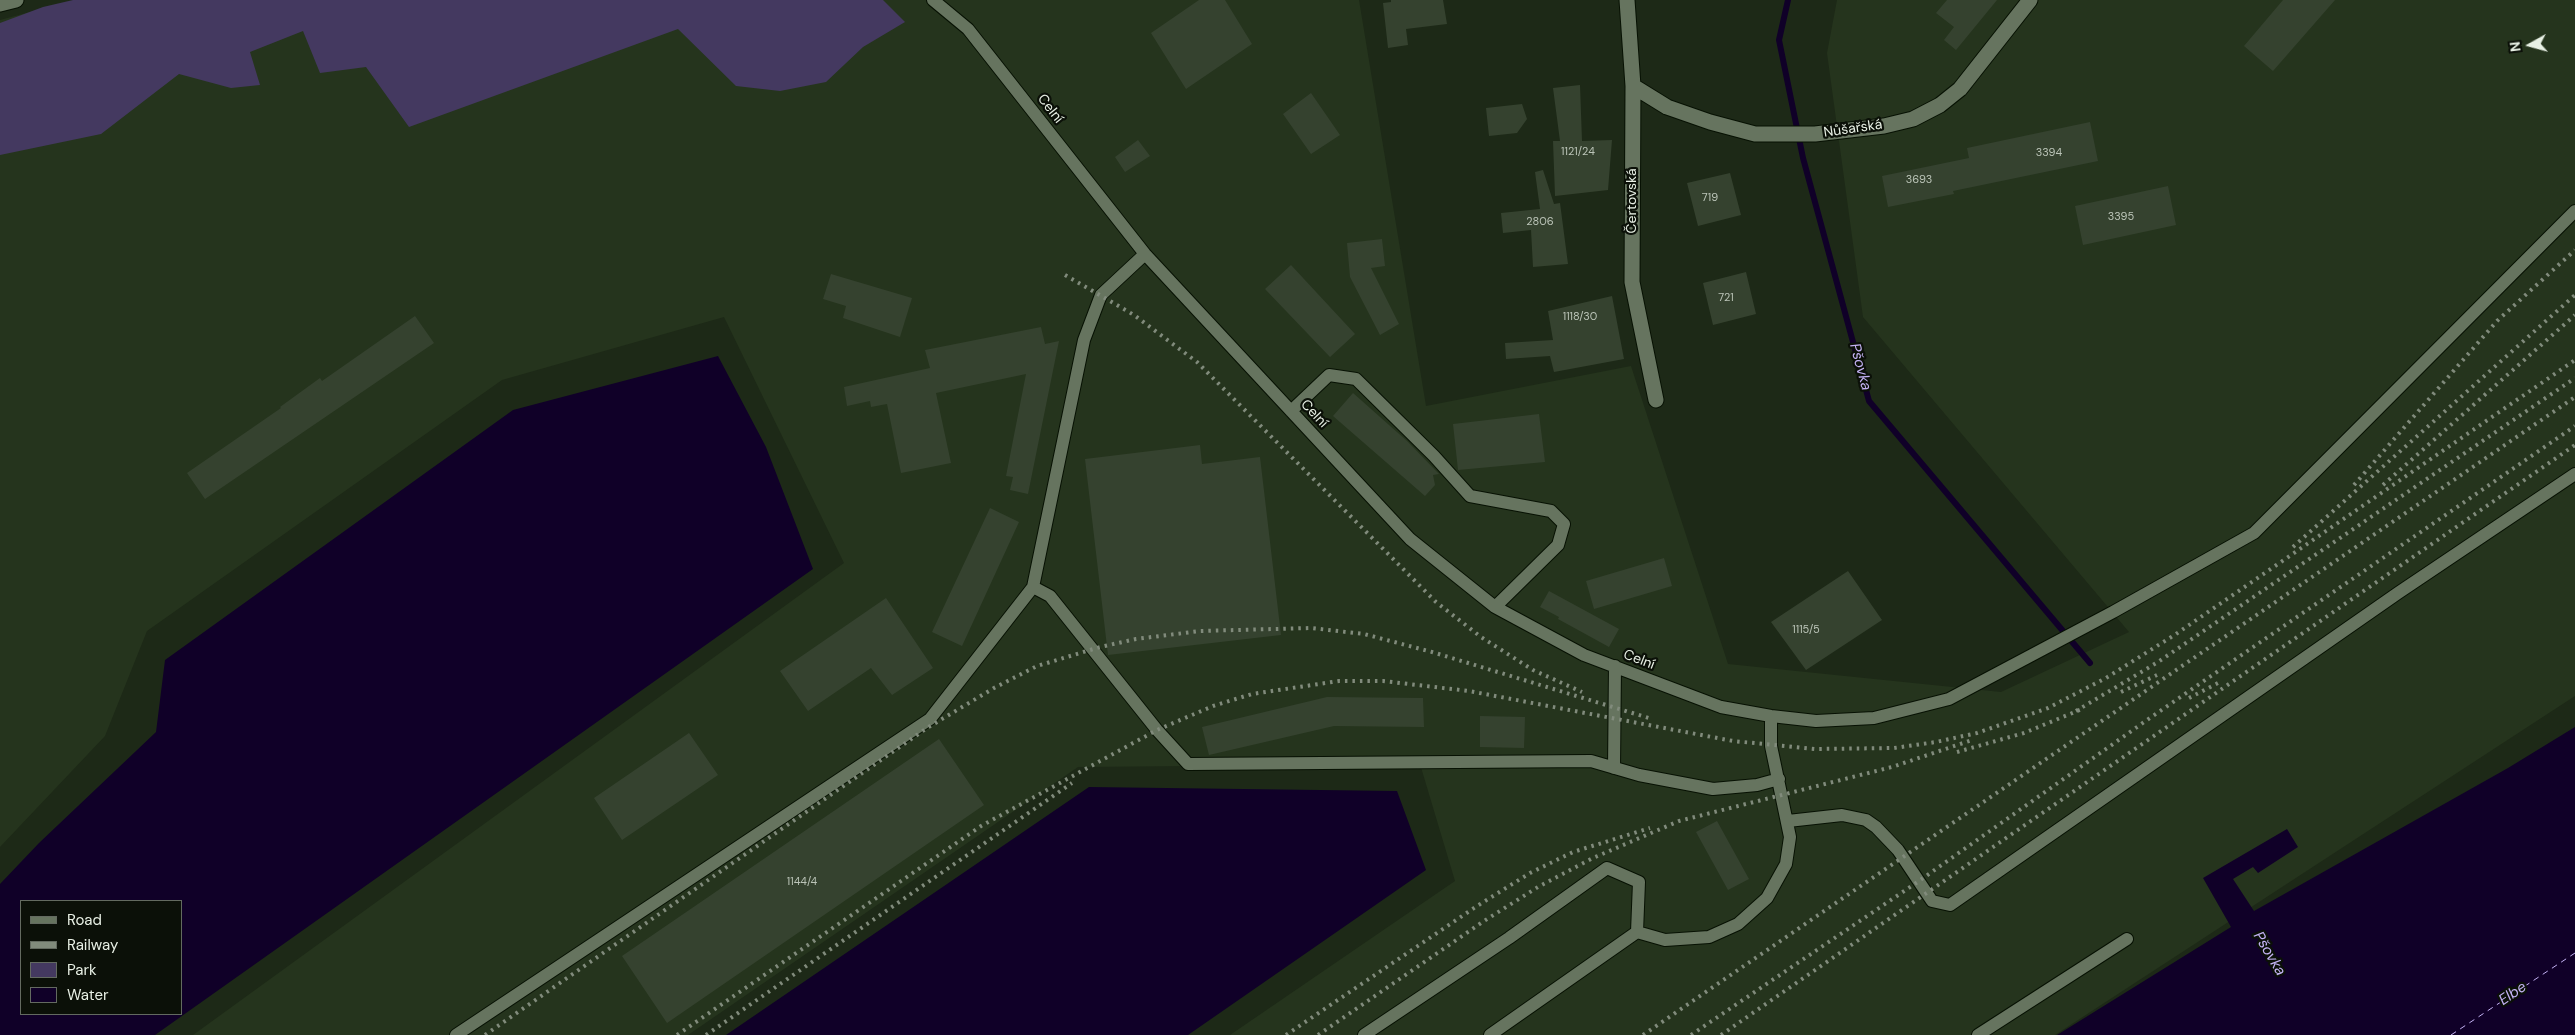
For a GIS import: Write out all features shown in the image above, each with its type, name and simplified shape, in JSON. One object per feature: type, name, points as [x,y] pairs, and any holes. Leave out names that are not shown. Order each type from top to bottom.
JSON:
[{"type":"street","points":[[0,4],[16,0]]},
{"type":"street","name":"Čertovská","points":[[1627,0],[1633,86],[1632,282],[1656,400]]},
{"type":"street","name":"Nůšařská","points":[[1633,86],[1668,106],[1710,122],[1754,134],[1815,134],[1884,126],[1913,119],[1940,105],[1960,89],[2030,0]]},
{"type":"lane","name":"Celní","points":[[933,0],[968,29],[1145,254],[1410,539],[1495,607],[1584,655],[1721,707],[1771,716],[1816,721],[1874,718],[1948,699],[2113,612],[2254,533],[2575,211]]},
{"type":"lane","points":[[456,1035],[930,718],[1034,587],[1084,340],[1102,296],[1145,254]]},
{"type":"lane","points":[[1292,412],[1329,375],[1356,379],[1434,456],[1470,496],[1551,511],[1564,524],[1558,545],[1495,607]]},
{"type":"lane","points":[[1788,821],[1842,815],[1866,820],[1876,826],[1898,850],[1932,900],[1950,905],[2398,593],[2575,474]]},
{"type":"lane","points":[[1034,587],[1050,596],[1157,730],[1188,764],[1591,761],[1639,775],[1713,789],[1757,785],[1779,779]]},
{"type":"lane","points":[[1614,768],[1615,666]]},
{"type":"lane","points":[[1637,932],[1664,940],[1709,937],[1738,924],[1767,898],[1781,877],[1789,850],[1788,821],[1771,746],[1771,716]]},
{"type":"lane","points":[[1364,1035],[1509,938],[1607,868],[1639,882],[1637,932]]},
{"type":"lane","points":[[1490,1035],[1637,932]]},
{"type":"lane","points":[[1978,1035],[2127,939]]},
{"type":"shaded area","points":[[75,0],[1359,0],[1426,406],[1631,366],[1728,664],[2001,692],[2129,632],[1863,317],[1827,53],[1837,0],[2575,0],[2575,696],[2055,1035],[1230,1035],[1455,881],[1420,764],[1078,767],[688,1035],[193,1035],[844,563],[724,317],[502,380],[147,631],[105,736],[0,847],[0,20]]},
{"type":"green space","points":[[73,0],[883,0],[905,22],[863,47],[826,82],[780,91],[736,86],[678,29],[409,127],[366,67],[320,73],[303,31],[250,52],[260,85],[231,88],[179,74],[101,134],[0,155],[0,23],[43,7]]},
{"type":"water","points":[[718,356],[766,447],[813,569],[155,1035],[0,1035],[0,884],[39,843],[156,732],[165,660],[513,410]]},
{"type":"water","name":"Elbe","points":[[2575,727],[2575,1035],[2057,1035],[2231,927],[2203,878],[2287,829],[2298,847],[2258,873],[2253,867],[2233,879],[2254,911],[2508,768]]},
{"type":"water","points":[[1089,787],[1397,791],[1426,870],[1188,1035],[726,1035]]},
{"type":"building","points":[[1199,0],[1225,0],[1252,44],[1186,89],[1151,33]]},
{"type":"building","points":[[1391,0],[1443,0],[1447,24],[1406,29],[1408,45],[1388,48],[1383,3],[1391,2]]},
{"type":"building","points":[[1947,0],[1997,0],[1956,50],[1944,40],[1954,27],[1936,13]]},
{"type":"building","points":[[2283,0],[2335,0],[2273,71],[2244,46]]},
{"type":"building","points":[[1580,85],[1582,141],[1612,140],[1608,190],[1555,196],[1553,141],[1560,141],[1553,88]]},
{"type":"building","points":[[1311,93],[1340,135],[1311,154],[1283,114]]},
{"type":"building","points":[[1522,104],[1527,119],[1517,133],[1489,136],[1486,108]]},
{"type":"building","points":[[2090,122],[2098,161],[1953,191],[1954,194],[1888,207],[1882,176],[1969,158],[1967,148]]},
{"type":"building","points":[[1138,140],[1150,156],[1125,172],[1115,157]]},
{"type":"building","points":[[1543,170],[1554,204],[1560,203],[1568,264],[1533,267],[1531,230],[1503,233],[1501,213],[1540,209],[1535,172]]},
{"type":"building","points":[[1730,173],[1741,215],[1698,226],[1687,183]]},
{"type":"building","points":[[2168,186],[2176,225],[2083,245],[2075,206]]},
{"type":"building","points":[[1382,239],[1385,266],[1371,268],[1399,324],[1380,335],[1350,277],[1347,243]]},
{"type":"building","points":[[1291,265],[1355,334],[1330,357],[1265,289]]},
{"type":"building","points":[[1746,272],[1756,314],[1713,325],[1703,283]]},
{"type":"building","points":[[831,274],[912,298],[900,337],[843,318],[846,306],[823,299]]},
{"type":"building","points":[[1612,296],[1624,359],[1554,372],[1550,356],[1506,359],[1505,343],[1553,340],[1548,311]]},
{"type":"building","points":[[415,316],[434,343],[205,499],[187,473],[281,408],[320,378],[322,381]]},
{"type":"building","points":[[1041,327],[1045,344],[1059,341],[1028,494],[1010,490],[1013,477],[1006,476],[1026,374],[936,393],[951,463],[901,473],[887,404],[871,407],[870,401],[847,406],[844,387],[930,368],[925,350]]},
{"type":"building","points":[[1353,393],[1407,441],[1439,474],[1433,475],[1435,485],[1425,496],[1333,416]]},
{"type":"building","points":[[1539,414],[1545,462],[1458,470],[1453,424]]},
{"type":"building","points":[[1200,445],[1202,464],[1260,457],[1281,635],[1108,655],[1085,459]]},
{"type":"building","points":[[990,508],[1019,522],[962,646],[932,632]]},
{"type":"building","points":[[1664,558],[1672,586],[1594,609],[1586,581]]},
{"type":"building","points":[[1848,571],[1882,620],[1806,670],[1771,622]]},
{"type":"building","points":[[1549,591],[1619,629],[1609,647],[1540,607]]},
{"type":"building","points":[[886,598],[933,668],[892,695],[871,668],[808,711],[780,671]]},
{"type":"building","points":[[1327,697],[1423,698],[1424,727],[1334,726],[1209,755],[1202,727]]},
{"type":"building","points":[[1480,716],[1525,717],[1524,748],[1480,747]]},
{"type":"building","points":[[689,733],[718,775],[622,840],[594,798]]},
{"type":"building","points":[[939,739],[984,805],[667,1023],[622,956]]},
{"type":"building","points":[[1717,821],[1749,879],[1728,890],[1696,832]]},
{"type":"waterway","name":"Pšovka","points":[[1788,0],[1779,40],[1803,158],[1869,401],[2090,663]]},
{"type":"ferry route","points":[[2451,1035],[2575,953]]},
{"type":"railway","points":[[2354,485],[2497,321],[2575,250]]},
{"type":"railway","points":[[1065,275],[1134,315],[1197,362],[1436,602],[1481,637],[1533,670],[1582,692]]},
{"type":"railway","points":[[2293,547],[2575,295]]},
{"type":"railway","points":[[2383,485],[2575,315]]},
{"type":"railway","points":[[677,1035],[981,826],[1157,730],[1213,706],[1252,694],[1339,681],[1383,681],[1469,691],[1733,741],[1815,749],[1894,748],[1936,742],[1977,733],[2048,708],[2106,678],[2176,634],[2575,360]]},
{"type":"railway","points":[[2076,711],[2158,662],[2575,378]]},
{"type":"railway","points":[[1643,1035],[2575,397]]},
{"type":"railway","points":[[1691,1035],[1919,881],[2147,720],[2575,426]]},
{"type":"railway","points":[[1721,1035],[2575,445]]},
{"type":"railway","points":[[485,1035],[927,728],[994,688],[1037,666],[1100,647],[1136,639],[1200,631],[1311,628],[1364,634],[1432,652],[1652,719]]},
{"type":"railway","points":[[2121,692],[2157,675]]},
{"type":"railway","points":[[2189,698],[2220,682]]},
{"type":"railway","points":[[1957,752],[2024,733],[2082,709]]},
{"type":"railway","points":[[1318,1035],[1484,921],[1538,887],[1593,858],[1679,821],[1892,767],[1972,740]]},
{"type":"railway","points":[[706,1035],[1072,783]]},
{"type":"railway","points":[[1286,1035],[1477,906],[1530,873],[1573,852],[1650,828]]}]
